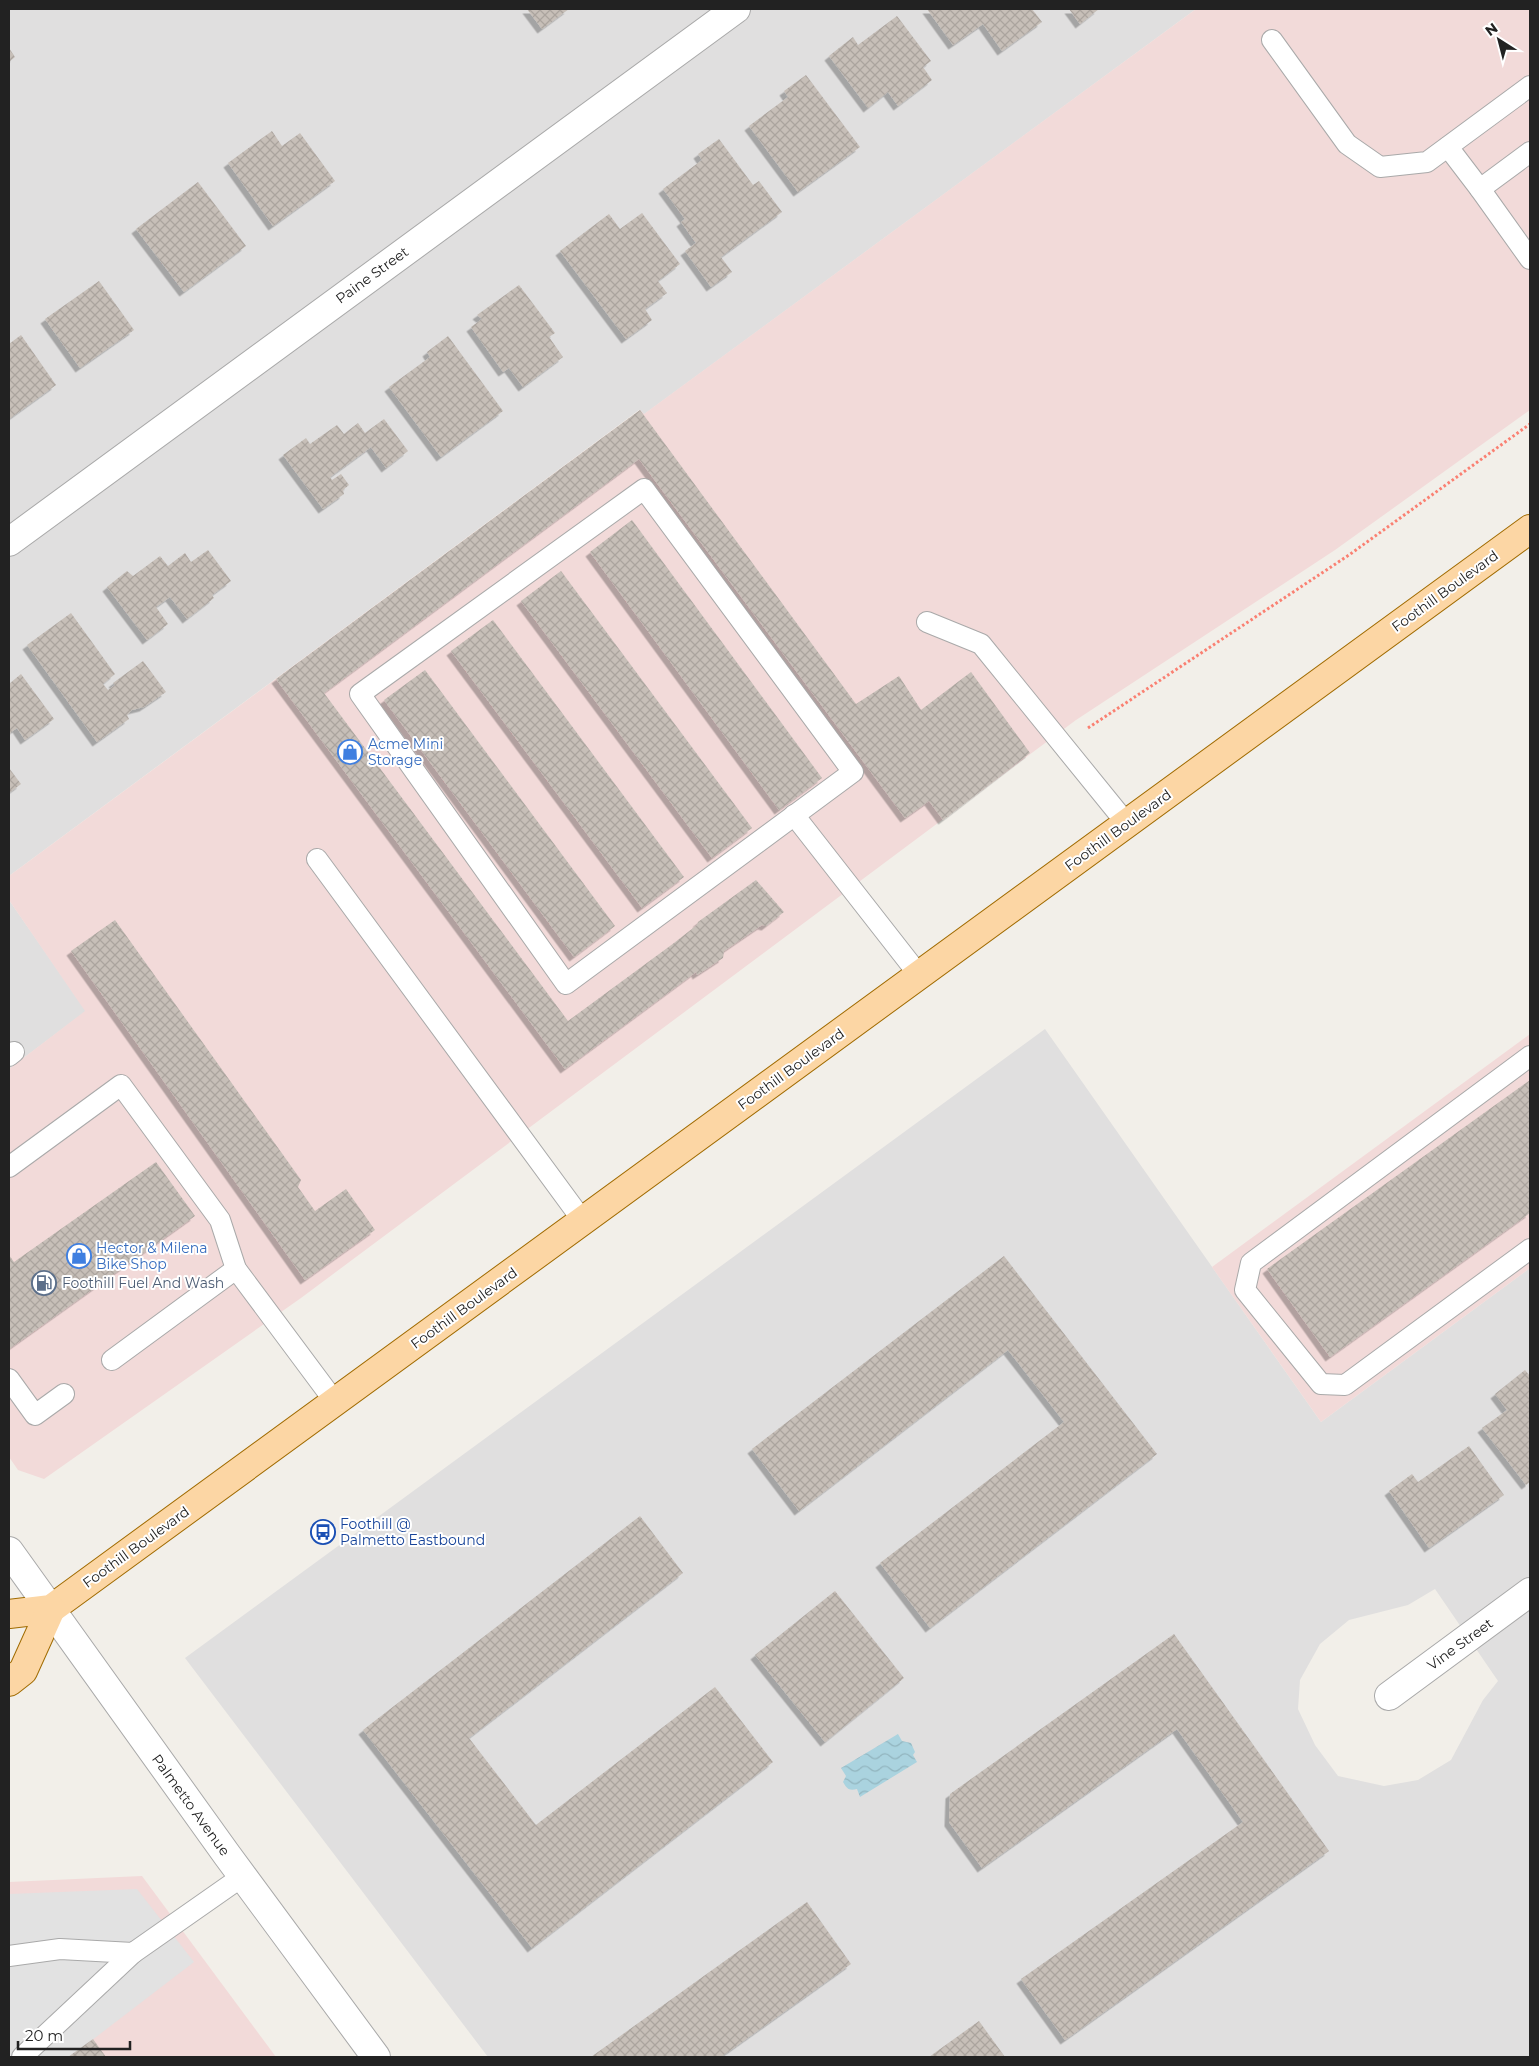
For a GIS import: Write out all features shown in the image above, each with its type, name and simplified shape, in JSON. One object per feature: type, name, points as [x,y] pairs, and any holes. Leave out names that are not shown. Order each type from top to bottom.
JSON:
[{"type":"main road","name":"Foothill Boulevard","points":[[9,1614],[51,1609],[1530,529]]},
{"type":"main road","name":"Foothill Boulevard","points":[[9,1682],[23,1672],[51,1609]]},
{"type":"street","name":"Paine Street","points":[[9,542],[736,9]]},
{"type":"street","name":"Palmetto Avenue","points":[[9,1551],[376,2057]]},
{"type":"street","name":"Vine Street","points":[[1389,1696],[1530,1592]]},
{"type":"lane","points":[[1272,40],[1347,144],[1380,167],[1428,162],[1530,86]]},
{"type":"lane","points":[[1448,147],[1530,259]]},
{"type":"lane","points":[[1480,189],[1530,152]]},
{"type":"lane","points":[[644,489],[853,772],[794,815],[566,984],[360,694],[644,489]]},
{"type":"lane","points":[[927,622],[981,644],[1127,824]]},
{"type":"lane","points":[[794,815],[919,975]]},
{"type":"lane","points":[[317,859],[583,1221]]},
{"type":"lane","points":[[1530,1056],[1251,1263],[1245,1290],[1321,1384],[1345,1385],[1530,1249]]},
{"type":"lane","points":[[9,1167],[121,1085],[220,1220],[236,1269],[335,1402]]},
{"type":"lane","points":[[112,1360],[236,1269]]},
{"type":"lane","points":[[9,1379],[35,1414],[64,1394]]},
{"type":"lane","points":[[22,2057],[133,1953],[243,1876]]},
{"type":"lane","points":[[9,1956],[60,1949],[133,1953]]},
{"type":"path","points":[[1085,730],[1349,555],[1530,424]]},
{"type":"shaded area","points":[[9,9],[1196,9],[643,415],[639,410],[9,876]]},
{"type":"shaded area","points":[[1196,9],[1530,9],[1530,410],[1335,550],[1076,720],[301,1298],[44,1479],[18,1470],[9,1457],[9,1069],[85,1011],[9,900],[9,876],[640,410],[644,414]]},
{"type":"shaded area","points":[[9,900],[86,1011],[9,1069]]},
{"type":"shaded area","points":[[1045,1029],[1321,1422],[1530,1268],[1530,2057],[488,2057],[185,1658]],"holes":[[[1435,1589],[1498,1681],[1483,1700],[1451,1760],[1418,1780],[1384,1786],[1338,1776],[1315,1745],[1298,1709],[1300,1680],[1320,1644],[1349,1620],[1408,1605]]]},
{"type":"shaded area","points":[[1530,1034],[1530,1268],[1321,1422],[1212,1267]]},
{"type":"shaded area","points":[[142,1876],[276,2057],[9,2057],[9,1882]]},
{"type":"shaded area","points":[[137,1889],[194,1962],[70,2057],[9,2057],[9,1894]]},
{"type":"water","points":[[898,1734],[902,1741],[911,1743],[915,1752],[913,1755],[917,1762],[860,1797],[857,1789],[850,1790],[847,1788],[843,1782],[846,1776],[841,1768]]},
{"type":"building","points":[[527,9],[569,9],[542,29]]},
{"type":"building","points":[[927,9],[1032,9],[1042,22],[1002,51],[983,24],[953,45]]},
{"type":"building","points":[[1069,9],[1099,9],[1080,24]]},
{"type":"building","points":[[897,16],[931,61],[923,67],[932,80],[898,106],[888,92],[868,108],[829,56],[853,37],[858,45]]},
{"type":"building","points":[[9,48],[15,57],[9,62]]},
{"type":"building","points":[[806,75],[860,147],[798,192],[749,126],[788,97],[784,91]]},
{"type":"building","points":[[272,131],[282,146],[300,133],[335,181],[273,226],[228,163]]},
{"type":"building","points":[[719,139],[753,185],[759,181],[782,212],[721,257],[732,272],[711,287],[685,251],[696,243],[681,222],[685,219],[663,189],[702,160],[698,154]]},
{"type":"building","points":[[198,182],[246,246],[184,292],[136,229]]},
{"type":"building","points":[[642,213],[680,264],[658,281],[667,293],[645,309],[652,320],[626,339],[560,251],[609,214],[620,229]]},
{"type":"building","points":[[99,281],[134,330],[80,368],[45,319]]},
{"type":"building","points":[[519,285],[555,333],[549,337],[563,357],[523,387],[509,368],[503,372],[471,327],[482,319],[477,315]]},
{"type":"building","points":[[21,335],[56,385],[9,419],[9,344]]},
{"type":"building","points":[[448,336],[503,411],[441,457],[389,387],[430,357],[427,352]]},
{"type":"building","name":"Acme Mini Storage","points":[[640,410],[856,704],[899,676],[921,710],[971,672],[1030,753],[943,820],[929,801],[905,818],[639,459],[324,693],[568,1021],[756,880],[784,912],[766,926],[762,925],[724,951],[723,958],[697,975],[696,972],[565,1069],[276,679]]},
{"type":"building","points":[[384,419],[408,451],[386,468],[371,447],[330,477],[332,480],[341,474],[349,485],[343,490],[344,494],[323,509],[283,455],[306,438],[310,444],[337,425],[344,434],[358,423],[365,433]]},
{"type":"building","points":[[632,520],[822,778],[779,810],[590,552]]},
{"type":"building","points":[[208,550],[231,581],[212,595],[214,598],[187,619],[170,597],[156,607],[168,624],[147,640],[107,587],[127,571],[133,576],[160,556],[168,566],[185,553],[191,562]]},
{"type":"building","points":[[561,571],[752,828],[712,858],[521,601]]},
{"type":"building","points":[[71,613],[115,674],[103,684],[108,690],[115,685],[113,683],[143,661],[166,692],[144,707],[132,710],[127,715],[129,719],[97,742],[27,645]]},
{"type":"building","points":[[493,620],[684,877],[642,908],[451,651]]},
{"type":"building","name":"Acme Mini Storage","points":[[425,670],[615,926],[574,957],[384,700]]},
{"type":"building","points":[[21,674],[54,719],[25,740],[17,728],[9,736],[9,684]]},
{"type":"building","points":[[9,768],[21,784],[9,793]]},
{"type":"building","points":[[115,920],[301,1180],[298,1187],[315,1211],[346,1189],[375,1230],[305,1280],[71,951]]},
{"type":"building","points":[[1530,1080],[1530,1213],[1330,1357],[1267,1269]]},
{"type":"building","points":[[156,1162],[195,1216],[9,1349],[9,1255],[14,1262]]},
{"type":"building","points":[[1004,1256],[1157,1454],[930,1628],[880,1563],[1064,1422],[1008,1350],[799,1511],[752,1449]]},
{"type":"building","points":[[1525,1370],[1530,1376],[1530,1482],[1526,1485],[1482,1428],[1507,1410],[1495,1394]]},
{"type":"building","points":[[1469,1446],[1504,1495],[1429,1548],[1389,1491],[1412,1474],[1418,1482]]},
{"type":"building","points":[[640,1516],[683,1573],[469,1738],[536,1825],[715,1687],[773,1762],[532,1948],[363,1730]]},
{"type":"building","points":[[835,1591],[904,1678],[825,1742],[755,1655]]},
{"type":"building","points":[[1174,1634],[1329,1851],[1065,2040],[1021,1979],[1243,1822],[1177,1729],[982,1868],[949,1822],[950,1794]]},
{"type":"building","points":[[807,1902],[851,1964],[721,2057],[591,2057]]},
{"type":"building","points":[[979,2021],[1005,2057],[929,2057]]},
{"type":"building","points":[[93,2039],[106,2057],[68,2057]]},
{"type":"place","name":"Acme Mini Storage","points":[[350,752]]},
{"type":"place","name":"Hector & Milena Bike Shop","points":[[79,1256]]},
{"type":"place","name":"Foothill Fuel And Wash","points":[[44,1283]]},
{"type":"place","name":"Foothill @ Palmetto Eastbound","points":[[323,1532]]}]
